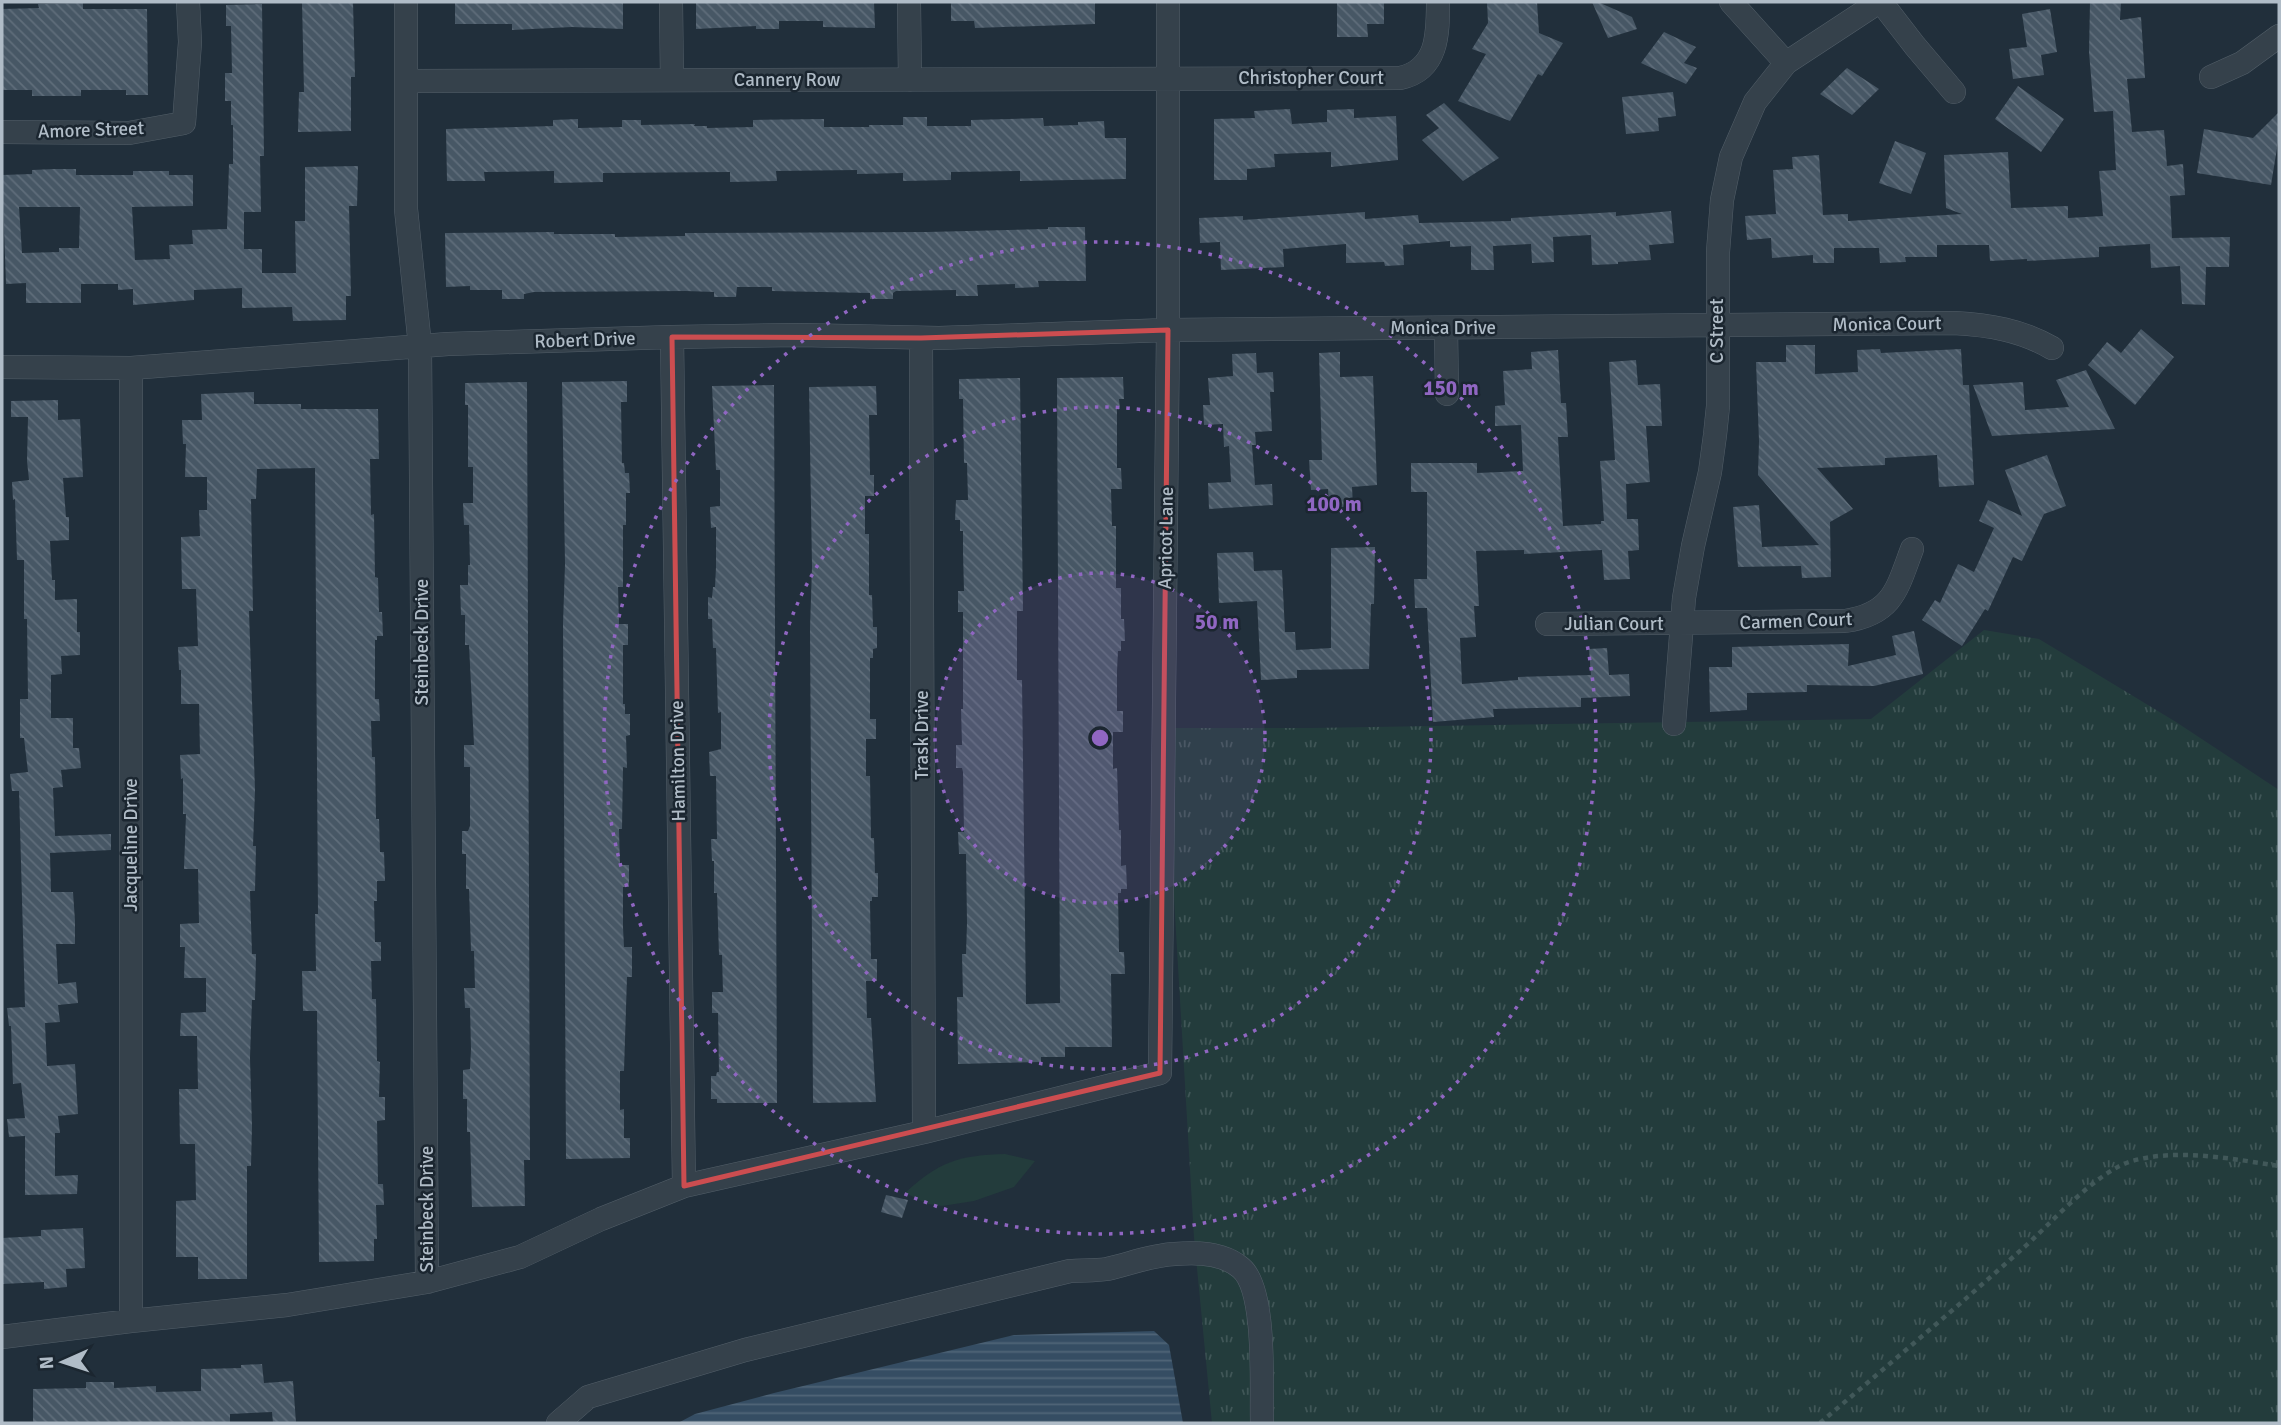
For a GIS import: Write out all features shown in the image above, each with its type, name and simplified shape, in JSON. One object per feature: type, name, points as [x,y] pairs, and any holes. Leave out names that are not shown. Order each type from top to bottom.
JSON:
[{"type":"street","name":"Amore Street","points":[[2,132],[129,133],[184,123],[190,42],[187,2]]},
{"type":"street","name":"Steinbeck Drive","points":[[406,2],[406,209],[420,346],[428,1282]]},
{"type":"street","points":[[671,2],[672,80]]},
{"type":"street","points":[[909,2],[910,80]]},
{"type":"street","name":"Apricot Lane","points":[[924,1132],[1160,1073],[1168,330],[1168,2]]},
{"type":"street","name":"Christopher Court","points":[[1169,78],[1371,79],[1410,76],[1421,70],[1433,53],[1438,2]]},
{"type":"street","points":[[1731,2],[1786,63]]},
{"type":"street","points":[[1880,2],[1954,92]]},
{"type":"street","name":"C Street","points":[[1674,724],[1681,623],[1693,546],[1705,500],[1718,406],[1717,252],[1722,201],[1731,158],[1755,102],[1786,63],[1880,2]]},
{"type":"street","points":[[2211,77],[2242,63],[2279,36]]},
{"type":"street","name":"Cannery Row","points":[[406,80],[1169,78]]},
{"type":"street","name":"Monica Court","points":[[1717,327],[1981,324],[2017,332],[2052,348]]},
{"type":"street","name":"Monica Drive","points":[[1168,330],[1717,327]]},
{"type":"street","points":[[1446,328],[1447,394]]},
{"type":"street","name":"Robert Drive","points":[[2,367],[131,368],[420,346],[672,337],[800,335],[920,338],[1168,330]]},
{"type":"street","name":"Hamilton Drive","points":[[672,337],[684,1186]]},
{"type":"street","name":"Trask Drive","points":[[920,338],[924,1132]]},
{"type":"street","name":"Jacqueline Drive","points":[[131,368],[131,1321]]},
{"type":"street","name":"Carmen Court","points":[[1681,623],[1861,619],[1877,612],[1888,603],[1896,591],[1912,549]]},
{"type":"street","name":"Julian Court","points":[[1546,624],[1681,623]]},
{"type":"street","points":[[2,1338],[287,1305],[428,1282],[520,1257],[601,1219],[684,1186],[924,1132]]},
{"type":"street","points":[[558,1423],[588,1397],[745,1350],[1070,1271],[1106,1269],[1175,1254],[1210,1254],[1231,1260],[1243,1269],[1249,1278],[1258,1311],[1262,1423]]},
{"type":"path","points":[[1820,1423],[2022,1250],[2095,1182],[2113,1170],[2131,1161],[2165,1156],[2279,1166]]},
{"type":"highlighted area","points":[[1168,330],[1160,1073],[684,1186],[672,337],[921,338]]},
{"type":"green space","points":[[1984,630],[2039,639],[2176,722],[2279,790],[2279,1423],[1212,1423],[1194,1237],[1164,728],[1871,719]]},
{"type":"green space","points":[[1005,1154],[1035,1161],[1014,1187],[974,1201],[942,1206],[928,1204],[905,1193],[928,1174],[950,1162],[975,1156]]},
{"type":"water","points":[[1154,1331],[1169,1345],[1183,1423],[678,1423],[695,1414],[774,1393],[1014,1335]]},
{"type":"building","points":[[302,2],[353,2],[355,77],[351,77],[351,131],[298,132],[299,92],[304,92]]},
{"type":"building","points":[[455,2],[623,2],[623,29],[572,27],[512,30],[512,24],[455,24]]},
{"type":"building","points":[[696,2],[874,2],[875,28],[823,27],[823,21],[779,21],[779,29],[756,29],[756,26],[696,29]]},
{"type":"building","points":[[951,2],[1095,2],[1095,24],[975,28],[974,21],[951,21]]},
{"type":"building","points":[[1337,2],[1384,2],[1384,24],[1367,24],[1368,37],[1337,37]]},
{"type":"building","points":[[1487,2],[1537,2],[1539,33],[1563,43],[1542,76],[1538,74],[1510,121],[1458,101],[1486,54],[1472,49],[1488,23]]},
{"type":"building","points":[[1592,2],[1598,2],[1632,17],[1637,29],[1608,38]]},
{"type":"building","points":[[2090,2],[2121,2],[2120,20],[2141,17],[2145,78],[2127,79],[2132,132],[2164,130],[2167,166],[2183,164],[2185,195],[2170,196],[2172,238],[2230,237],[2229,267],[2206,267],[2205,305],[2182,304],[2180,266],[2151,268],[2150,244],[2099,247],[2099,257],[2027,261],[1990,261],[1989,245],[1937,245],[1937,257],[1905,257],[1906,262],[1880,263],[1879,248],[1834,248],[1834,263],[1813,263],[1813,255],[1772,258],[1771,238],[1747,240],[1745,216],[1776,214],[1773,170],[1793,169],[1792,157],[1819,155],[1823,215],[1848,214],[1848,221],[1962,214],[1946,208],[1944,155],[2008,152],[2011,208],[2068,206],[2068,218],[2103,216],[2099,171],[2116,170],[2113,111],[2094,112],[2089,52]]},
{"type":"building","points":[[83,3],[83,9],[147,9],[148,95],[126,95],[126,90],[81,90],[81,96],[32,96],[32,90],[2,90],[2,9],[39,8],[38,4]]},
{"type":"building","points":[[262,4],[264,156],[260,156],[261,212],[244,212],[244,249],[262,249],[262,273],[296,273],[295,221],[305,221],[305,167],[358,166],[357,206],[349,206],[351,296],[346,296],[346,320],[293,321],[292,307],[242,308],[242,288],[194,290],[194,300],[133,305],[133,289],[118,290],[118,284],[81,284],[81,303],[26,303],[26,283],[6,284],[2,175],[32,174],[32,170],[76,169],[76,175],[133,175],[133,171],[169,171],[169,175],[193,175],[193,206],[132,207],[135,260],[170,259],[169,245],[193,244],[192,230],[227,229],[229,164],[233,164],[233,125],[231,101],[225,101],[225,73],[232,73],[231,26],[226,26],[226,5]],"holes":[[[19,207],[80,207],[79,248],[59,248],[59,252],[22,253]]]},
{"type":"building","points":[[2050,9],[2057,52],[2041,55],[2044,75],[2013,79],[2009,49],[2027,47],[2022,14]]},
{"type":"building","points":[[1664,32],[1696,47],[1684,63],[1697,68],[1686,84],[1641,63]]},
{"type":"building","points":[[1847,68],[1879,89],[1852,115],[1820,94]]},
{"type":"building","points":[[2018,86],[2064,119],[2041,152],[1995,119]]},
{"type":"building","points":[[1673,92],[1676,116],[1658,118],[1659,131],[1626,134],[1622,97]]},
{"type":"building","points":[[1444,103],[1499,158],[1463,181],[1422,140],[1439,128],[1426,115]]},
{"type":"building","points":[[1290,109],[1292,124],[1327,122],[1327,110],[1354,109],[1354,118],[1396,116],[1398,160],[1331,167],[1331,152],[1274,154],[1275,167],[1247,169],[1247,180],[1214,180],[1214,119],[1255,118],[1254,111]]},
{"type":"building","points":[[2279,112],[2279,136],[2271,185],[2197,173],[2204,129],[2253,138]]},
{"type":"building","points":[[903,117],[927,117],[927,126],[971,126],[971,120],[1043,118],[1044,126],[1104,121],[1105,138],[1126,138],[1126,179],[1020,181],[1020,171],[951,172],[951,180],[903,181],[903,173],[857,174],[857,170],[776,171],[777,181],[730,182],[730,172],[603,173],[603,182],[554,183],[554,171],[484,172],[485,181],[447,181],[446,129],[553,126],[553,120],[578,119],[578,128],[622,127],[622,120],[641,120],[641,125],[695,124],[694,126],[707,128],[753,127],[753,120],[824,119],[824,127],[869,127],[903,125]]},
{"type":"building","points":[[1895,141],[1926,153],[1911,194],[1879,183]]},
{"type":"building","points":[[1671,211],[1674,243],[1649,245],[1651,260],[1618,264],[1592,265],[1591,235],[1553,237],[1554,262],[1532,263],[1531,244],[1493,246],[1494,270],[1471,270],[1471,246],[1450,247],[1450,241],[1403,245],[1404,265],[1385,266],[1384,262],[1346,263],[1346,244],[1283,249],[1284,267],[1221,270],[1220,242],[1200,243],[1199,218],[1243,216],[1243,220],[1365,212],[1365,219],[1418,215],[1419,223],[1511,221],[1511,218],[1616,212],[1616,216]]},
{"type":"building","points":[[1085,227],[1086,281],[1038,281],[1039,287],[1015,288],[1015,284],[977,285],[978,296],[956,296],[956,290],[896,291],[893,293],[893,299],[870,299],[870,293],[772,291],[772,287],[737,287],[736,297],[714,297],[714,292],[686,291],[534,292],[524,294],[524,299],[502,299],[502,290],[470,290],[470,286],[446,287],[445,233],[554,232],[615,234],[615,237],[685,236],[685,233],[927,232]]},
{"type":"building","points":[[2141,329],[2174,357],[2135,405],[2088,365],[2107,342],[2121,353]]},
{"type":"building","points":[[1786,345],[1815,345],[1815,374],[1858,372],[1857,350],[1880,349],[1881,353],[1961,349],[1963,385],[1969,385],[1974,485],[1939,487],[1937,455],[1885,458],[1885,465],[1817,468],[1853,509],[1830,522],[1831,577],[1802,578],[1801,566],[1738,567],[1733,507],[1759,505],[1762,547],[1819,545],[1758,475],[1756,362],[1786,362]]},
{"type":"building","points":[[1558,350],[1561,403],[1566,403],[1568,437],[1558,437],[1563,526],[1601,524],[1601,521],[1604,521],[1600,461],[1615,460],[1609,362],[1636,360],[1638,385],[1660,384],[1662,426],[1646,426],[1650,482],[1626,484],[1627,519],[1638,519],[1639,550],[1628,551],[1630,579],[1604,580],[1602,550],[1524,554],[1524,550],[1476,551],[1479,606],[1474,606],[1476,637],[1460,638],[1462,684],[1518,680],[1518,677],[1591,675],[1589,649],[1607,648],[1609,675],[1629,674],[1630,696],[1581,698],[1581,707],[1493,709],[1494,717],[1433,722],[1427,608],[1415,608],[1414,579],[1427,579],[1427,492],[1411,492],[1411,463],[1477,463],[1477,473],[1523,471],[1521,425],[1495,426],[1495,406],[1505,405],[1503,371],[1532,369],[1531,352]]},
{"type":"building","points":[[1340,352],[1340,377],[1373,376],[1377,485],[1352,487],[1353,506],[1329,508],[1328,489],[1311,490],[1309,460],[1322,460],[1319,353]]},
{"type":"building","points":[[1256,353],[1257,373],[1273,372],[1274,392],[1270,392],[1272,431],[1255,432],[1256,445],[1252,445],[1255,485],[1272,484],[1273,505],[1209,509],[1208,483],[1231,482],[1229,446],[1224,447],[1223,424],[1204,425],[1203,405],[1210,405],[1208,378],[1233,376],[1232,354]]},
{"type":"building","points":[[2086,370],[2115,429],[1992,436],[1973,385],[2023,382],[2025,410],[2069,407],[2056,380]]},
{"type":"building","points":[[1123,377],[1124,399],[1119,399],[1120,409],[1117,409],[1117,468],[1121,468],[1122,489],[1111,489],[1112,526],[1116,526],[1116,588],[1121,588],[1121,619],[1124,619],[1125,641],[1121,641],[1121,651],[1118,651],[1117,671],[1117,711],[1123,711],[1123,732],[1113,732],[1113,769],[1117,768],[1121,866],[1126,865],[1127,889],[1121,889],[1121,893],[1118,893],[1119,952],[1124,952],[1125,974],[1111,974],[1112,1047],[1065,1047],[1065,1057],[1041,1057],[1041,1062],[958,1064],[957,997],[963,997],[962,954],[966,954],[967,923],[966,854],[959,854],[958,832],[964,832],[963,772],[962,768],[956,768],[956,745],[962,745],[963,612],[958,612],[958,591],[964,591],[963,531],[960,531],[960,520],[955,520],[956,500],[968,500],[967,463],[964,463],[963,399],[959,399],[959,379],[1020,378],[1023,611],[1017,611],[1017,680],[1022,680],[1026,1004],[1060,1003],[1057,378]]},
{"type":"building","points":[[627,381],[627,402],[621,402],[622,463],[625,473],[629,473],[630,493],[626,493],[626,525],[623,525],[623,587],[618,587],[619,624],[628,624],[628,645],[623,645],[623,704],[625,714],[630,714],[630,735],[626,736],[627,768],[623,767],[622,829],[619,829],[620,865],[629,865],[629,887],[623,887],[623,927],[624,947],[632,947],[632,977],[627,977],[620,1110],[624,1109],[624,1138],[630,1138],[630,1158],[566,1159],[562,382]]},
{"type":"building","points":[[527,382],[530,1160],[524,1160],[525,1206],[472,1207],[470,1132],[467,1132],[467,1099],[463,1099],[463,1070],[470,1069],[471,1049],[470,1008],[465,1008],[464,988],[475,988],[469,889],[466,889],[466,854],[462,854],[462,831],[468,831],[470,826],[470,767],[464,767],[464,745],[474,745],[469,645],[465,645],[465,615],[461,615],[460,585],[468,585],[470,565],[469,525],[464,525],[463,503],[473,503],[473,467],[468,467],[468,405],[465,405],[465,383]]},
{"type":"building","points":[[774,385],[777,1103],[717,1103],[717,1099],[711,1099],[711,1076],[716,1076],[719,1072],[718,1013],[712,1013],[712,992],[723,992],[711,839],[717,839],[716,776],[710,776],[709,752],[721,749],[721,712],[718,713],[716,648],[713,648],[712,619],[708,619],[708,597],[712,598],[715,587],[716,567],[716,527],[711,528],[710,507],[720,506],[720,470],[716,470],[712,386]]},
{"type":"building","points":[[876,386],[877,415],[869,415],[870,475],[874,475],[874,496],[865,496],[865,534],[869,534],[869,595],[872,595],[873,627],[877,627],[877,648],[873,649],[873,658],[870,658],[870,719],[876,719],[876,739],[866,739],[866,776],[870,776],[871,838],[874,838],[875,873],[878,873],[878,897],[872,897],[870,901],[871,959],[877,959],[877,981],[866,981],[876,1102],[813,1103],[809,387]]},
{"type":"building","points":[[254,392],[254,404],[301,404],[301,409],[378,409],[379,459],[370,459],[371,515],[374,514],[375,577],[378,578],[383,636],[377,636],[375,640],[375,699],[379,699],[380,721],[371,721],[372,757],[375,757],[376,819],[379,819],[380,852],[384,852],[385,881],[377,881],[377,901],[374,901],[375,942],[381,942],[381,961],[371,961],[372,999],[376,999],[377,1061],[380,1062],[379,1097],[385,1097],[385,1120],[377,1121],[378,1184],[383,1184],[384,1205],[376,1205],[377,1239],[374,1239],[374,1261],[319,1262],[317,1011],[303,1011],[302,971],[316,971],[315,914],[318,914],[315,468],[257,469],[256,499],[251,499],[253,611],[249,611],[255,790],[253,846],[256,846],[255,891],[250,891],[252,954],[256,954],[250,1058],[251,1166],[247,1166],[247,1279],[198,1279],[198,1257],[176,1257],[176,1201],[196,1200],[195,1144],[180,1144],[179,1089],[198,1089],[197,1036],[180,1036],[181,1013],[206,1012],[206,978],[184,978],[185,947],[180,947],[180,924],[199,923],[198,869],[184,869],[186,814],[183,814],[180,755],[200,754],[199,704],[181,704],[178,647],[198,646],[196,589],[182,589],[181,537],[200,536],[199,510],[207,510],[207,477],[185,477],[186,444],[183,444],[182,420],[202,420],[201,394]]},
{"type":"building","points":[[58,400],[58,420],[80,419],[83,477],[63,478],[66,517],[69,517],[69,540],[50,541],[52,580],[55,580],[55,600],[77,599],[80,655],[61,656],[62,674],[51,675],[51,718],[73,718],[73,748],[79,748],[81,768],[61,770],[63,787],[53,788],[55,836],[111,834],[111,850],[50,853],[51,892],[73,892],[75,921],[75,944],[56,944],[58,984],[76,982],[78,1003],[58,1005],[60,1022],[45,1023],[47,1066],[75,1064],[78,1114],[58,1116],[60,1133],[55,1133],[55,1176],[78,1175],[77,1194],[25,1195],[25,1136],[9,1137],[7,1119],[25,1118],[21,1083],[13,1084],[11,1026],[7,1008],[25,1007],[19,791],[12,791],[10,774],[28,772],[24,738],[20,738],[20,699],[28,699],[24,560],[17,560],[12,482],[29,480],[28,417],[11,417],[11,401]]},
{"type":"building","points":[[2047,455],[2066,506],[2044,514],[2022,561],[2013,557],[1988,611],[1985,609],[1962,646],[1922,620],[1935,600],[1940,603],[1958,564],[1974,572],[1994,528],[1979,521],[1988,500],[2022,516],[2005,470]]},
{"type":"building","points":[[1375,547],[1369,669],[1297,670],[1297,678],[1261,680],[1257,601],[1219,603],[1217,553],[1253,552],[1254,571],[1282,570],[1285,632],[1295,632],[1296,650],[1331,648],[1331,548]]},
{"type":"building","points":[[1914,631],[1923,674],[1874,686],[1807,685],[1807,692],[1747,693],[1747,710],[1710,712],[1709,667],[1732,667],[1732,647],[1849,644],[1848,666],[1896,655],[1892,636]]},
{"type":"building","points":[[886,1195],[908,1200],[902,1218],[881,1212]]},
{"type":"building","points":[[83,1228],[85,1268],[66,1269],[67,1287],[44,1289],[44,1282],[2,1284],[2,1238],[41,1236],[41,1230]]},
{"type":"building","points":[[262,1364],[264,1383],[293,1381],[296,1423],[273,1423],[272,1412],[230,1414],[230,1423],[33,1423],[33,1389],[86,1388],[86,1382],[114,1382],[114,1388],[156,1386],[156,1392],[201,1391],[201,1369],[241,1368],[241,1365]]}]
